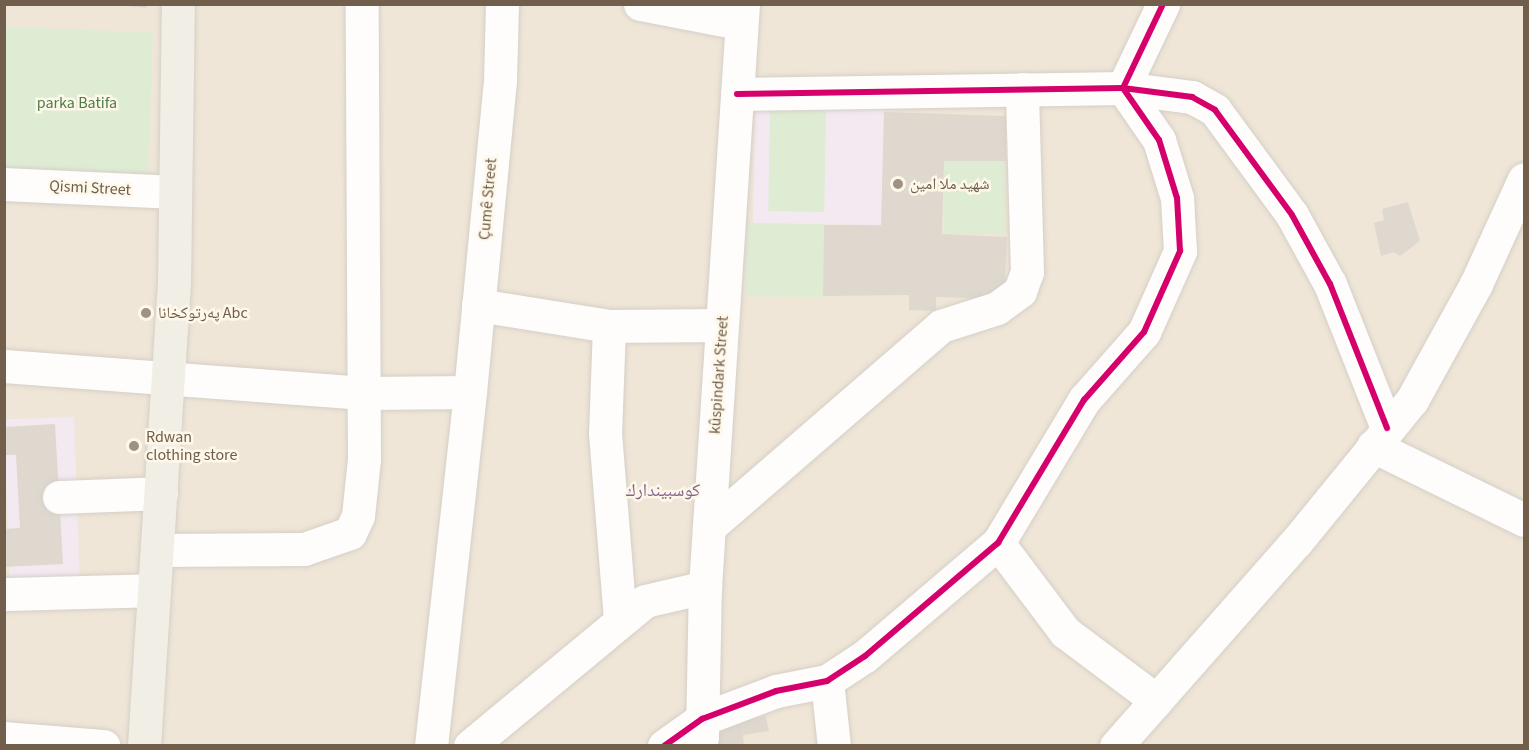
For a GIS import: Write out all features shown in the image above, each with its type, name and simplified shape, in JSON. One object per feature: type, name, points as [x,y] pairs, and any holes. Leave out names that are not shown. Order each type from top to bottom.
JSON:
[{"type":"main road","points":[[144,746],[168,380],[175,192],[178,4]]},
{"type":"street","points":[[157,550],[304,549],[350,533],[358,516],[364,459],[362,4]]},
{"type":"street","name":"Çumê Street","points":[[431,746],[470,392],[502,4]]},
{"type":"street","points":[[640,4],[742,14]]},
{"type":"street","points":[[1123,88],[1163,4]]},
{"type":"street","name":"kûspindark Street","points":[[702,732],[705,587],[742,14]]},
{"type":"street","points":[[664,746],[702,732],[776,691],[827,681],[866,656],[998,543],[1084,400],[1144,332],[1180,251],[1177,198],[1159,140],[1123,88]]},
{"type":"street","points":[[737,94],[1123,88],[1192,97],[1215,110],[1263,172],[1330,284],[1380,437],[1524,520]]},
{"type":"street","points":[[710,527],[941,326],[997,308],[1020,291],[1027,272],[1022,89]]},
{"type":"street","points":[[1116,746],[1297,542],[1436,363],[1524,179]]},
{"type":"street","name":"Qismi Street","points":[[4,184],[175,192]]},
{"type":"street","points":[[478,305],[609,326],[722,325]]},
{"type":"street","points":[[609,326],[605,434],[620,621]]},
{"type":"street","points":[[4,366],[364,393],[470,392]]},
{"type":"street","points":[[59,496],[161,493]]},
{"type":"street","points":[[998,543],[1065,632],[1156,700]]},
{"type":"street","points":[[470,746],[645,601],[705,587]]},
{"type":"street","points":[[4,594],[154,590]]},
{"type":"street","points":[[827,681],[834,746]]},
{"type":"street","points":[[4,738],[104,746]]},
{"type":"shaded area","points":[[5,5],[1524,5],[1524,745],[5,745]]},
{"type":"shaded area","points":[[755,103],[885,105],[883,225],[753,223]]},
{"type":"shaded area","points":[[74,417],[80,578],[10,580],[4,419]]},
{"type":"green space","name":"parka Batifa","points":[[5,27],[153,32],[148,179],[4,174]]},
{"type":"green space","points":[[770,110],[826,111],[824,212],[768,211]]},
{"type":"green space","points":[[944,161],[1006,161],[1006,234],[944,234]]},
{"type":"green space","points":[[747,223],[824,224],[823,297],[746,296]]},
{"type":"building","points":[[105,4],[147,4],[147,8]]},
{"type":"building","points":[[884,112],[1006,116],[1006,161],[944,161],[942,234],[1007,237],[1004,299],[936,297],[936,311],[909,310],[909,295],[823,296],[824,225],[881,225]]},
{"type":"building","points":[[1408,202],[1420,241],[1400,256],[1393,252],[1381,256],[1374,223],[1384,220],[1382,209]]},
{"type":"building","points":[[55,424],[63,564],[4,567],[4,529],[20,528],[16,455],[4,455],[4,427]]},
{"type":"building","points":[[766,716],[769,731],[743,735],[744,746],[715,746],[712,725]]},
{"type":"cycle path","points":[[664,746],[702,719],[776,691],[827,681],[865,656],[998,543],[1084,400],[1144,332],[1180,251],[1177,198],[1159,140],[1123,88],[1163,4]]},
{"type":"cycle path","points":[[737,94],[1123,88],[1192,97],[1215,110],[1292,215],[1330,284],[1387,428]]},
{"type":"place","name":"شهيد ملا امين","points":[[898,184]]},
{"type":"place","name":"په‌رتوكخانا Abc","points":[[146,313]]},
{"type":"place","name":"Rdwan clothing store","points":[[134,446]]},
{"type":"district","name":"كوسبيندارك","points":[[663,491]]}]
